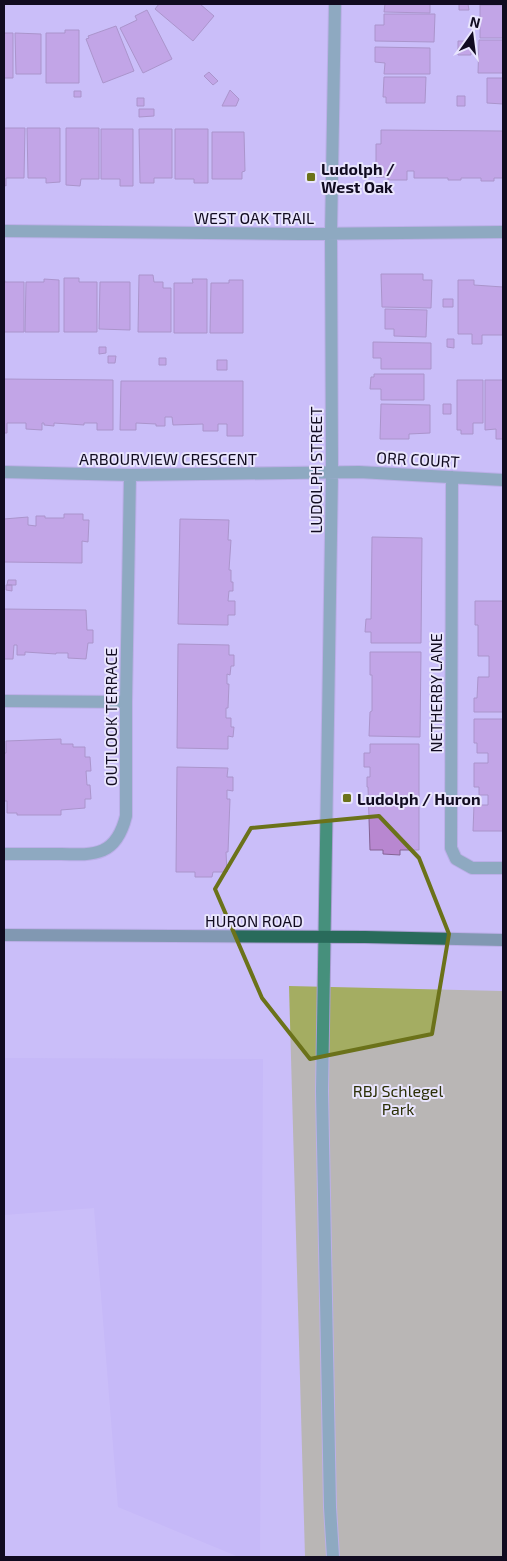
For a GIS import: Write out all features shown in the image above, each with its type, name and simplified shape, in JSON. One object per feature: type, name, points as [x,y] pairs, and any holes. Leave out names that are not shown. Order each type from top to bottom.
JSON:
[{"type":"main road","name":"HURON ROAD","points":[[4,935],[503,940]]},
{"type":"street","name":"LUDOLPH STREET","points":[[333,1557],[330,1497],[322,1101],[332,473],[331,233],[335,4]]},
{"type":"street","name":"WEST OAK TRAIL","points":[[4,231],[300,234],[503,232]]},
{"type":"street","name":"ARBOURVIEW CRESCENT","points":[[4,472],[130,475],[332,473]]},
{"type":"street","name":"ORR COURT","points":[[332,473],[359,472],[503,480]]},
{"type":"street","name":"OUTLOOK TERRACE","points":[[4,854],[88,855],[102,851],[113,843],[122,832],[126,816],[130,475]]},
{"type":"street","name":"NETHERBY LANE","points":[[452,476],[451,848],[456,860],[472,868],[503,868]]},
{"type":"street","points":[[4,701],[126,702]]},
{"type":"highlighted area","points":[[379,816],[419,858],[449,934],[432,1034],[310,1059],[262,998],[215,889],[251,828]]},
{"type":"shaded area","points":[[4,1058],[263,1059],[260,1557],[239,1557],[118,1507],[94,1208],[4,1215]]},
{"type":"green space","name":"RBJ Schlegel Park","points":[[289,986],[503,991],[503,1557],[305,1557]]},
{"type":"building","points":[[159,4],[200,4],[214,16],[193,41],[155,9]]},
{"type":"building","points":[[385,4],[430,4],[430,13],[384,12]]},
{"type":"building","points":[[459,4],[468,4],[469,10],[459,10]]},
{"type":"building","points":[[480,5],[503,5],[503,38],[480,38]]},
{"type":"building","points":[[147,10],[172,59],[143,73],[120,28],[137,20],[135,16]]},
{"type":"building","points":[[384,14],[435,14],[434,42],[375,41],[375,25],[384,25]]},
{"type":"building","points":[[116,26],[134,71],[103,83],[86,39],[89,38],[88,36]]},
{"type":"building","points":[[65,30],[79,30],[79,83],[46,83],[46,33],[65,33]]},
{"type":"building","points":[[4,33],[13,33],[13,78],[4,78]]},
{"type":"building","points":[[15,33],[41,34],[41,74],[16,74]]},
{"type":"building","points":[[479,40],[503,40],[503,73],[478,73]]},
{"type":"building","points":[[458,41],[471,41],[471,55],[458,55]]},
{"type":"building","points":[[375,47],[430,48],[430,74],[384,74],[385,63],[375,62]]},
{"type":"building","points":[[209,72],[218,81],[213,85],[204,76]]},
{"type":"building","points":[[384,77],[426,77],[425,103],[386,103],[386,97],[383,97]]},
{"type":"building","points":[[487,78],[503,78],[503,104],[487,103]]},
{"type":"building","points":[[230,90],[239,99],[236,106],[222,106]]},
{"type":"building","points":[[74,91],[81,91],[81,97],[74,97]]},
{"type":"building","points":[[457,96],[465,96],[465,106],[457,106]]},
{"type":"building","points":[[137,98],[144,98],[144,106],[137,106]]},
{"type":"building","points":[[139,109],[154,109],[154,116],[139,117]]},
{"type":"building","points":[[4,128],[25,128],[24,178],[6,178],[6,186],[4,185]]},
{"type":"building","points":[[27,128],[60,128],[60,182],[46,183],[46,178],[28,178]]},
{"type":"building","points":[[66,128],[99,128],[99,179],[81,179],[80,186],[66,185]]},
{"type":"building","points":[[101,129],[133,129],[133,186],[120,186],[120,179],[101,179]]},
{"type":"building","points":[[139,129],[172,129],[172,178],[154,178],[154,183],[140,183]]},
{"type":"building","points":[[175,129],[208,129],[208,183],[194,183],[194,179],[175,179]]},
{"type":"building","points":[[381,130],[503,131],[503,178],[494,178],[494,181],[481,181],[481,178],[448,180],[448,178],[414,178],[414,171],[407,171],[407,180],[388,180],[388,177],[376,177],[376,144],[381,144]]},
{"type":"building","points":[[212,132],[244,132],[245,171],[242,172],[242,179],[212,179]]},
{"type":"building","points":[[381,274],[423,274],[423,280],[432,280],[431,308],[382,307]]},
{"type":"building","points":[[139,275],[153,275],[154,282],[163,282],[163,288],[171,288],[171,332],[138,332]]},
{"type":"building","points":[[4,277],[5,282],[24,282],[24,332],[4,332]]},
{"type":"building","points":[[64,278],[79,278],[79,282],[97,282],[97,332],[64,332]]},
{"type":"building","points":[[44,279],[59,280],[59,332],[25,332],[26,282],[44,282]]},
{"type":"building","points":[[192,279],[207,279],[207,333],[174,333],[174,283],[193,283]]},
{"type":"building","points":[[229,280],[243,280],[243,333],[210,333],[211,283],[229,283]]},
{"type":"building","points":[[458,280],[474,280],[474,285],[503,287],[503,335],[482,335],[482,344],[472,344],[472,334],[458,334]]},
{"type":"building","points":[[100,282],[130,282],[130,330],[99,329]]},
{"type":"building","points":[[443,299],[453,299],[453,307],[443,307]]},
{"type":"building","points":[[385,309],[427,310],[426,337],[394,336],[394,329],[385,329]]},
{"type":"building","points":[[447,339],[454,339],[454,348],[447,347]]},
{"type":"building","points":[[373,342],[431,343],[431,369],[381,369],[381,358],[373,358]]},
{"type":"building","points":[[99,347],[106,347],[106,353],[99,354]]},
{"type":"building","points":[[108,356],[116,356],[115,363],[108,363]]},
{"type":"building","points":[[159,358],[166,358],[166,365],[159,365]]},
{"type":"building","points":[[217,360],[227,360],[227,370],[217,370]]},
{"type":"building","points":[[374,374],[424,374],[424,400],[381,400],[381,389],[370,389],[371,377],[374,377]]},
{"type":"building","points":[[4,379],[113,380],[113,430],[97,430],[97,423],[84,423],[84,425],[54,423],[54,426],[42,423],[42,430],[26,429],[26,423],[7,423],[7,433],[4,433]]},
{"type":"building","points":[[457,380],[483,380],[483,423],[473,423],[473,434],[461,434],[461,430],[457,430]]},
{"type":"building","points":[[485,380],[503,380],[503,439],[496,439],[496,429],[485,430]]},
{"type":"building","points":[[121,381],[243,381],[243,436],[227,436],[227,424],[218,424],[218,431],[203,431],[203,424],[173,425],[172,417],[165,417],[165,426],[136,423],[136,430],[120,430]]},
{"type":"building","points":[[381,404],[430,405],[430,433],[409,434],[409,439],[380,439]]},
{"type":"building","points":[[443,404],[451,404],[451,414],[443,414]]},
{"type":"building","points":[[64,514],[83,514],[83,520],[89,520],[88,542],[82,541],[82,563],[4,562],[4,519],[28,517],[28,525],[36,526],[36,516],[64,518]]},
{"type":"building","points":[[180,519],[229,520],[228,540],[231,540],[229,570],[231,570],[233,591],[229,591],[228,601],[235,601],[235,615],[228,615],[228,625],[178,624]]},
{"type":"building","points":[[372,537],[422,538],[421,643],[371,643],[371,632],[365,632],[366,619],[371,619]]},
{"type":"building","points":[[8,580],[16,580],[16,585],[7,585]]},
{"type":"building","points":[[6,585],[12,585],[12,591],[6,590]]},
{"type":"building","points":[[475,601],[503,601],[503,712],[474,712],[474,698],[477,698],[478,677],[489,677],[489,656],[478,656],[478,625],[475,625]]},
{"type":"building","points":[[4,609],[86,610],[87,630],[93,630],[93,643],[88,643],[86,659],[68,658],[68,653],[25,652],[25,655],[17,655],[17,645],[14,645],[13,659],[4,659]]},
{"type":"building","points":[[178,644],[229,645],[229,655],[234,655],[234,666],[231,666],[230,675],[227,674],[227,684],[229,684],[226,718],[231,718],[231,727],[234,727],[233,737],[228,736],[228,749],[177,748]]},
{"type":"building","points":[[370,652],[421,652],[420,737],[369,736],[370,712],[372,711]]},
{"type":"building","points":[[474,719],[503,719],[503,831],[473,831],[474,805],[488,805],[488,795],[479,795],[479,787],[474,787],[474,763],[488,763],[488,753],[477,753],[477,743],[474,743]]},
{"type":"building","points":[[61,739],[61,744],[85,747],[85,757],[90,757],[91,771],[86,771],[91,799],[85,799],[85,808],[61,810],[61,815],[17,815],[17,813],[7,813],[7,801],[4,801],[4,753],[6,753],[6,741]]},
{"type":"building","points":[[370,744],[419,744],[419,850],[400,850],[400,855],[383,854],[383,850],[370,850],[367,777],[370,777],[370,767],[364,767],[364,753],[370,753]]},
{"type":"building","points":[[177,767],[228,768],[227,777],[233,777],[233,791],[227,790],[227,799],[230,799],[228,852],[226,852],[227,872],[213,872],[212,877],[195,877],[195,872],[176,872]]},
{"type":"place","name":"Ludolph / West Oak","points":[[311,177]]},
{"type":"place","name":"Ludolph / Huron","points":[[347,798]]}]
